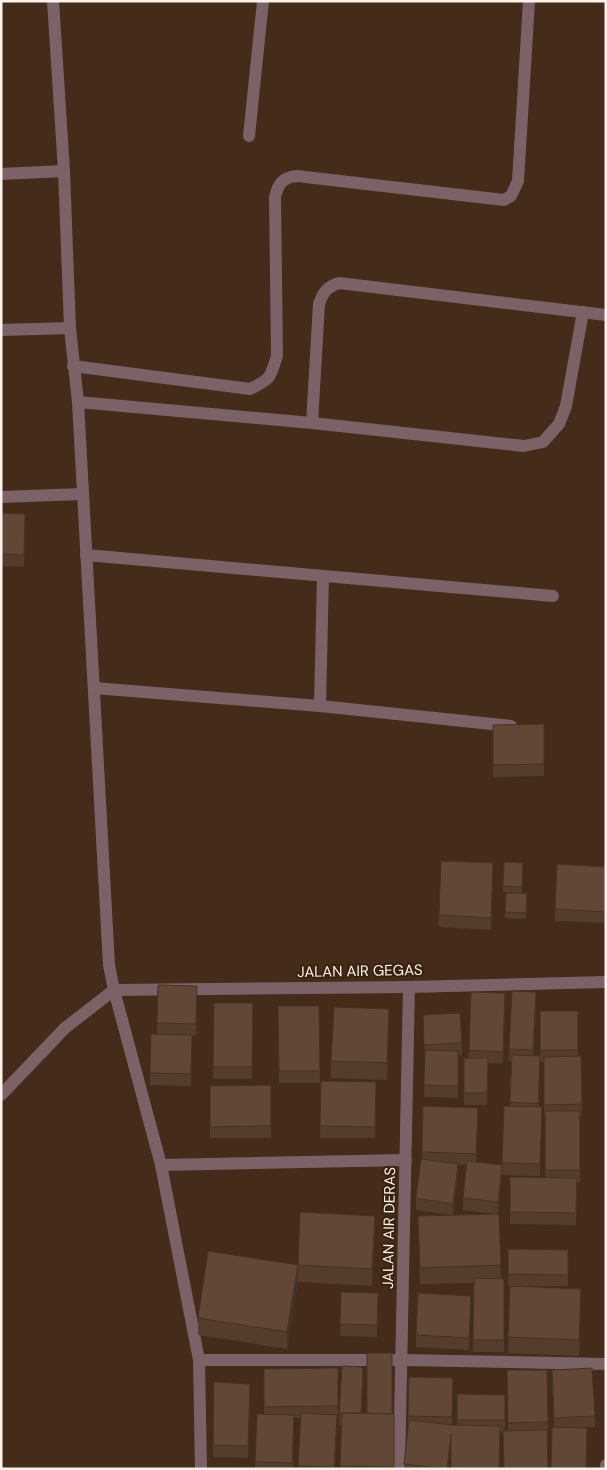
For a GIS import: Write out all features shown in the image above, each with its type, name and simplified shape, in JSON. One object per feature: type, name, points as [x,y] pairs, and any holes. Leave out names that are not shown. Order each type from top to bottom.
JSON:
[{"type":"street","points":[[53,1],[64,172],[70,328],[78,402],[109,965],[161,1165],[199,1360],[201,1469]]},
{"type":"street","points":[[249,136],[263,1]]},
{"type":"street","points":[[73,366],[250,388],[270,378],[277,356],[275,197],[279,184],[290,176],[504,200],[511,196],[518,181],[529,1]]},
{"type":"street","points":[[1,174],[64,172]]},
{"type":"street","points":[[312,423],[319,304],[322,294],[328,287],[339,283],[606,315]]},
{"type":"street","points":[[78,402],[312,423],[524,446],[543,442],[559,424],[566,406],[583,312]]},
{"type":"street","points":[[1,330],[70,328]]},
{"type":"street","points":[[1,497],[82,494]]},
{"type":"street","points":[[86,555],[553,596]]},
{"type":"street","points":[[320,706],[323,576]]},
{"type":"street","points":[[94,688],[320,706],[524,728]]},
{"type":"street","name":"JALAN AIR GEGAS","points":[[114,990],[409,988],[606,982]]},
{"type":"street","name":"JALAN AIR DERAS","points":[[399,1469],[403,1360],[409,988]]},
{"type":"street","points":[[1,1095],[65,1028],[114,990]]},
{"type":"street","points":[[161,1165],[406,1160]]},
{"type":"street","points":[[199,1360],[403,1360],[606,1364]]},
{"type":"building","points":[[1,513],[25,514],[24,555],[1,554]]},
{"type":"building","points":[[544,724],[544,764],[493,765],[493,725]]},
{"type":"building","points":[[441,861],[493,863],[491,918],[439,915]]},
{"type":"building","points":[[504,862],[523,863],[522,887],[503,886]]},
{"type":"building","points":[[557,864],[606,867],[606,912],[555,909]]},
{"type":"building","points":[[506,893],[527,893],[526,913],[505,912]]},
{"type":"building","points":[[158,985],[197,986],[196,1024],[157,1023]]},
{"type":"building","points":[[512,991],[536,992],[533,1050],[509,1049]]},
{"type":"building","points":[[471,992],[505,993],[503,1052],[469,1050]]},
{"type":"building","points":[[214,1003],[253,1003],[252,1067],[213,1067]]},
{"type":"building","points":[[278,1006],[319,1006],[320,1071],[279,1071]]},
{"type":"building","points":[[334,1007],[389,1009],[387,1063],[331,1061]]},
{"type":"building","points":[[540,1011],[578,1011],[578,1050],[540,1050]]},
{"type":"building","points":[[460,1013],[462,1043],[424,1045],[423,1015]]},
{"type":"building","points":[[151,1034],[192,1035],[191,1074],[150,1073]]},
{"type":"building","points":[[425,1050],[458,1051],[458,1086],[424,1085]]},
{"type":"building","points":[[512,1055],[540,1056],[538,1104],[510,1102]]},
{"type":"building","points":[[581,1056],[582,1104],[544,1105],[544,1057]]},
{"type":"building","points":[[464,1058],[488,1058],[487,1093],[464,1093]]},
{"type":"building","points":[[321,1081],[376,1082],[375,1127],[320,1126]]},
{"type":"building","points":[[271,1085],[271,1126],[210,1127],[210,1086]]},
{"type":"building","points":[[423,1106],[478,1108],[476,1154],[422,1152]]},
{"type":"building","points":[[504,1106],[542,1107],[540,1164],[502,1163]]},
{"type":"building","points":[[545,1111],[580,1111],[580,1170],[545,1170]]},
{"type":"building","points":[[421,1159],[458,1164],[453,1204],[416,1198]]},
{"type":"building","points":[[467,1161],[502,1165],[498,1202],[463,1198]]},
{"type":"building","points":[[510,1177],[577,1178],[576,1213],[510,1212]]},
{"type":"building","points":[[300,1212],[375,1216],[372,1269],[298,1265]]},
{"type":"building","points":[[499,1214],[501,1265],[420,1268],[418,1216]]},
{"type":"building","points":[[508,1249],[568,1250],[568,1275],[508,1274]]},
{"type":"building","points":[[208,1251],[298,1265],[287,1332],[198,1318]]},
{"type":"building","points":[[474,1278],[504,1279],[504,1340],[473,1340]]},
{"type":"building","points":[[510,1286],[581,1289],[579,1340],[508,1337]]},
{"type":"building","points":[[341,1292],[378,1293],[377,1325],[340,1324]]},
{"type":"building","points":[[418,1293],[471,1296],[469,1338],[416,1335]]},
{"type":"building","points":[[367,1353],[392,1353],[392,1414],[367,1413]]},
{"type":"building","points":[[342,1366],[363,1367],[361,1413],[339,1414]]},
{"type":"building","points":[[338,1368],[338,1406],[264,1407],[264,1369]]},
{"type":"building","points":[[592,1368],[595,1416],[554,1418],[552,1370]]},
{"type":"building","points":[[507,1370],[547,1370],[548,1422],[508,1423]]},
{"type":"building","points":[[409,1377],[453,1378],[452,1417],[408,1416]]},
{"type":"building","points":[[214,1382],[250,1384],[248,1446],[213,1445]]},
{"type":"building","points":[[457,1394],[505,1395],[505,1420],[457,1420]]},
{"type":"building","points":[[301,1413],[337,1415],[334,1467],[298,1466]]},
{"type":"building","points":[[342,1413],[394,1414],[394,1467],[340,1466]]},
{"type":"building","points":[[257,1414],[294,1415],[292,1463],[255,1462]]},
{"type":"building","points":[[409,1420],[452,1425],[500,1426],[499,1469],[451,1469],[451,1434],[447,1469],[404,1464]]},
{"type":"building","points":[[552,1427],[587,1428],[586,1469],[551,1469]]},
{"type":"building","points":[[547,1430],[548,1469],[504,1469],[503,1431]]}]
